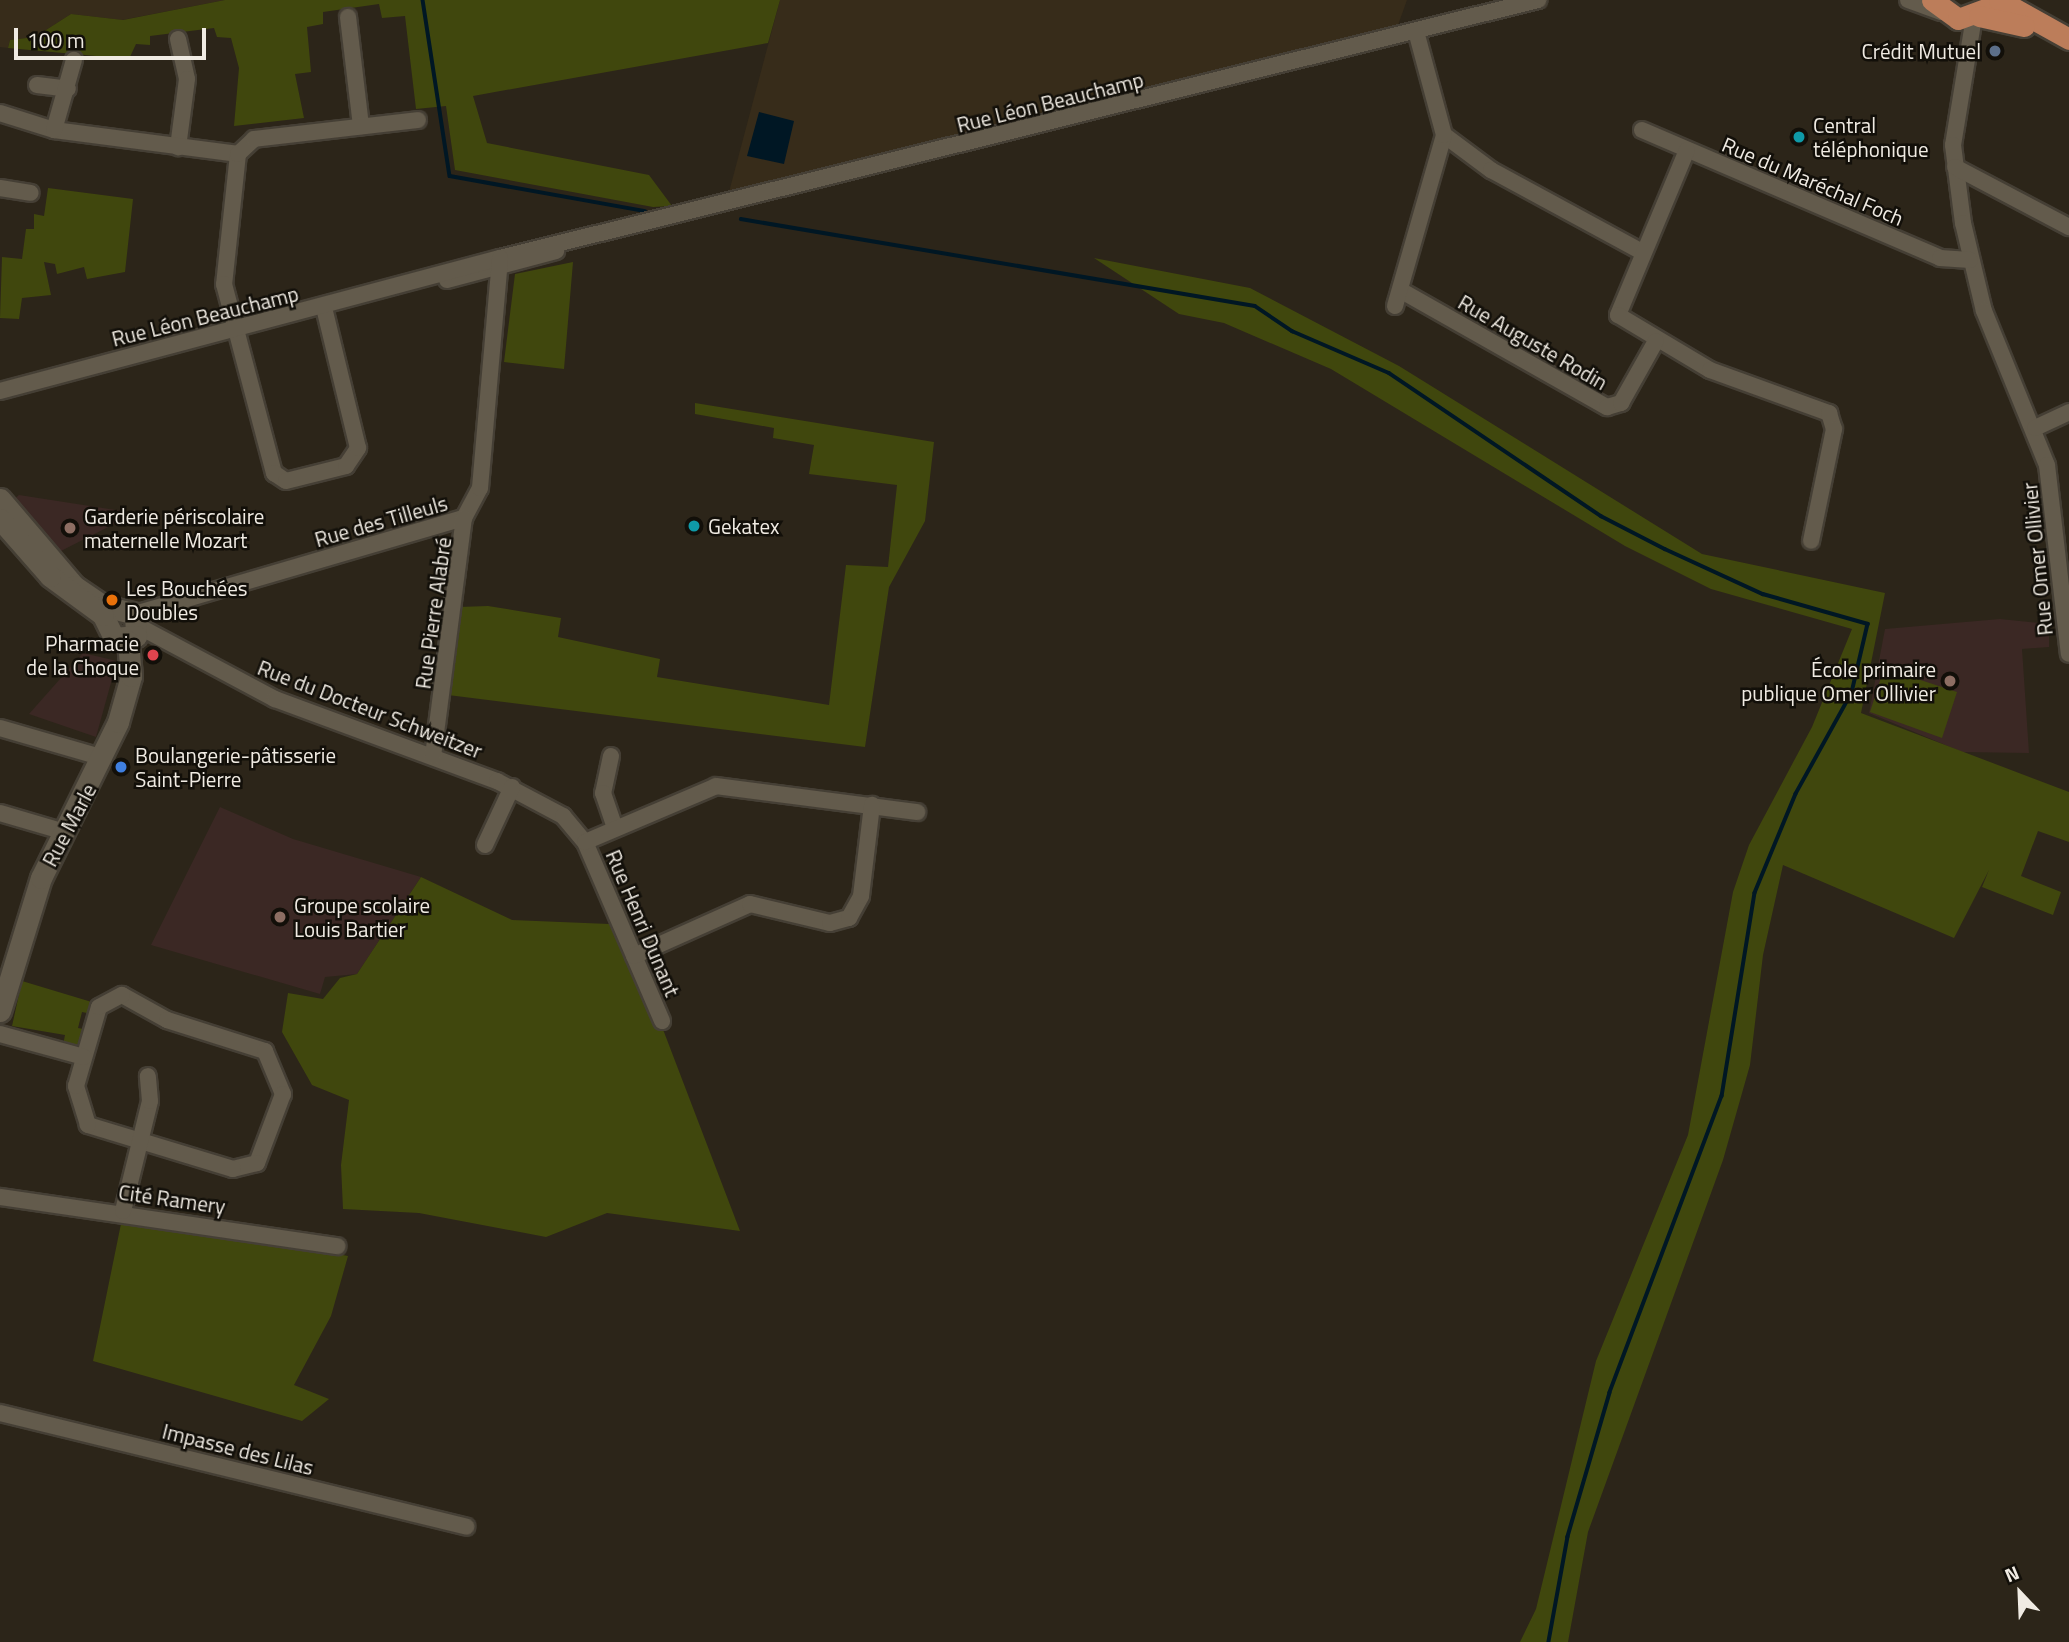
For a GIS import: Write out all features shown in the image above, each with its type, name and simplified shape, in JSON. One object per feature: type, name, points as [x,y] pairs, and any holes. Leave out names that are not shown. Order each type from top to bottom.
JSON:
[{"type":"main road","points":[[1957,13],[1996,0],[2062,36]]},
{"type":"main road","points":[[1957,13],[2062,36]]},
{"type":"main road","points":[[0,499],[65,578],[126,624]]},
{"type":"main road","points":[[0,519],[37,563],[100,611],[126,624]]},
{"type":"main road","name":"Rue Marle","points":[[0,1011],[30,907],[104,758],[128,690],[126,624]]},
{"type":"street","name":"Rue Léon Beauchamp","points":[[0,391],[1538,0]]},
{"type":"street","points":[[1908,0],[1957,13]]},
{"type":"street","name":"Rue Omer Ollivier","points":[[1957,13],[1971,57],[1955,124],[1955,167],[1970,260],[1990,326],[2035,428],[2053,491],[2069,654]]},
{"type":"street","points":[[348,17],[361,126]]},
{"type":"street","points":[[1416,31],[1444,135],[1491,170],[1642,252]]},
{"type":"street","points":[[178,39],[187,79],[178,147]]},
{"type":"street","points":[[54,130],[68,89],[74,60]]},
{"type":"street","points":[[37,85],[68,89]]},
{"type":"street","points":[[8,114],[54,130],[239,154]]},
{"type":"street","points":[[324,307],[358,448],[346,466],[286,481],[274,472],[224,276],[239,154],[254,139],[418,120]]},
{"type":"street","name":"Rue du Maréchal Foch","points":[[1642,130],[1940,258],[1970,260]]},
{"type":"street","name":"Rue Auguste Rodin","points":[[1444,135],[1397,298],[1601,406],[1621,403],[1656,341]]},
{"type":"street","points":[[1688,150],[1642,252],[1618,315],[1656,341],[1717,373],[1832,416],[1811,541]]},
{"type":"street","points":[[1955,167],[2069,227]]},
{"type":"street","points":[[0,188],[31,193]]},
{"type":"street","name":"Rue des Tilleuls","points":[[126,624],[464,518],[480,488],[501,264]]},
{"type":"street","points":[[2035,428],[2069,412]]},
{"type":"street","name":"Rue Pierre Alabré","points":[[433,756],[464,518]]},
{"type":"street","name":"Rue du Docteur Schweitzer","points":[[126,624],[275,699],[433,756],[512,788],[570,821],[585,842]]},
{"type":"street","points":[[0,728],[104,758]]},
{"type":"street","points":[[611,756],[603,793],[615,828]]},
{"type":"street","points":[[585,842],[716,786],[917,812]]},
{"type":"street","points":[[485,845],[512,788]]},
{"type":"street","points":[[634,956],[750,904],[830,923],[849,918],[861,896],[872,805]]},
{"type":"street","points":[[0,813],[65,832]]},
{"type":"street","name":"Rue Henri Dunant","points":[[585,842],[662,1021]]},
{"type":"street","points":[[122,995],[167,1020],[267,1055],[283,1094],[265,1153],[252,1167],[233,1169],[88,1125],[75,1098],[84,1057],[99,1007],[122,995]]},
{"type":"street","points":[[0,1034],[84,1057]]},
{"type":"street","points":[[123,1211],[150,1101],[148,1076]]},
{"type":"street","name":"Cité Ramery","points":[[0,1197],[123,1211],[337,1246]]},
{"type":"street","name":"Impasse des Lilas","points":[[0,1413],[466,1527]]},
{"type":"shaded area","points":[[0,0],[225,0],[122,20],[71,14],[35,37],[10,40],[8,48],[0,47]]},
{"type":"shaded area","points":[[780,0],[1407,0],[1398,25],[729,192]]},
{"type":"shaded area","name":"Garderie périscolaire maternelle Mozart","points":[[19,495],[122,511],[120,521],[55,554],[13,500]]},
{"type":"shaded area","name":"École primaire publique Omer Ollivier","points":[[2000,619],[2049,624],[2049,647],[2022,649],[2029,753],[1962,752],[1869,713],[1885,629]]},
{"type":"shaded area","points":[[83,653],[117,661],[96,737],[29,714]]},
{"type":"shaded area","name":"Groupe scolaire Louis Bartier","points":[[220,807],[293,839],[421,877],[357,974],[325,977],[320,994],[151,945]]},
{"type":"green space","points":[[225,0],[780,0],[768,43],[473,96],[487,143],[649,175],[672,206],[653,207],[455,170],[446,106],[416,109],[405,16],[382,18],[379,4],[323,12],[323,24],[307,27],[311,72],[295,74],[304,118],[234,126],[239,68],[231,38],[217,37],[214,28],[150,36],[150,45],[136,44],[129,59],[8,48],[10,40],[35,37],[71,14],[123,20]]},
{"type":"green space","points":[[48,188],[133,199],[125,272],[87,279],[84,267],[57,274],[55,264],[44,262],[51,295],[22,298],[19,319],[0,318],[2,257],[22,259],[26,229],[34,229],[34,214],[44,216]]},
{"type":"green space","points":[[1094,258],[1250,288],[1399,366],[1702,554],[1885,593],[1861,713],[2069,792],[2069,842],[2038,831],[2021,876],[2061,892],[2053,915],[1982,887],[1989,870],[1954,938],[1783,865],[1763,955],[1750,1065],[1723,1160],[1588,1532],[1568,1642],[1520,1642],[1536,1609],[1596,1361],[1688,1135],[1733,892],[1749,845],[1812,727],[1852,629],[1711,589],[1625,546],[1331,369],[1224,323],[1179,314]]},
{"type":"green space","points":[[573,262],[564,369],[504,362],[515,274]]},
{"type":"green space","points":[[695,403],[934,442],[925,521],[889,587],[865,747],[448,695],[459,607],[488,606],[561,618],[558,637],[660,659],[657,677],[829,705],[846,565],[888,567],[897,485],[809,474],[814,445],[773,438],[774,428],[695,414]]},
{"type":"green space","points":[[1884,668],[1957,692],[1942,738],[1870,712]]},
{"type":"green space","points":[[421,877],[512,920],[609,924],[664,1032],[740,1231],[607,1213],[546,1237],[419,1213],[343,1209],[341,1165],[349,1100],[312,1085],[282,1032],[288,993],[323,999],[340,978],[357,974]]},
{"type":"green space","points":[[22,981],[95,1003],[92,1014],[82,1012],[78,1028],[88,1030],[76,1046],[63,1045],[65,1035],[12,1026]]},
{"type":"green space","points":[[123,1214],[348,1256],[331,1316],[294,1385],[329,1399],[302,1421],[93,1361]]},
{"type":"water","points":[[759,112],[794,121],[784,164],[747,156]]},
{"type":"waterway","points":[[423,0],[450,176],[645,211]]},
{"type":"waterway","points":[[741,219],[1255,306],[1292,331],[1389,373],[1601,516],[1763,594],[1868,624],[1852,693],[1796,794],[1755,893],[1722,1096],[1610,1393],[1568,1537],[1549,1642]]},
{"type":"place","name":"Crédit Mutuel","points":[[1995,51]]},
{"type":"place","name":"Central téléphonique","points":[[1799,137]]},
{"type":"place","name":"Gekatex","points":[[694,526]]},
{"type":"place","name":"Garderie périscolaire maternelle Mozart","points":[[70,528]]},
{"type":"place","name":"Les Bouchées Doubles","points":[[112,600]]},
{"type":"place","name":"Pharmacie de la Choque","points":[[153,655]]},
{"type":"place","name":"École primaire publique Omer Ollivier","points":[[1950,681]]},
{"type":"place","name":"Boulangerie-pâtisserie Saint-Pierre","points":[[121,767]]},
{"type":"place","name":"Groupe scolaire Louis Bartier","points":[[280,917]]}]
